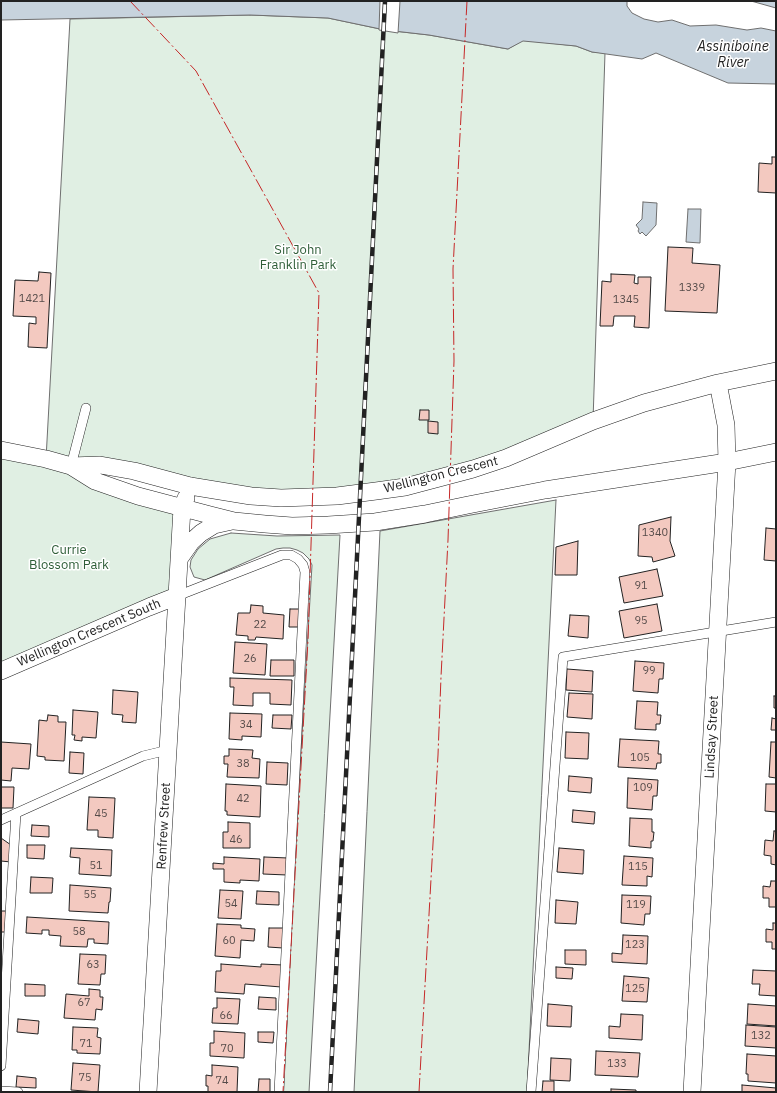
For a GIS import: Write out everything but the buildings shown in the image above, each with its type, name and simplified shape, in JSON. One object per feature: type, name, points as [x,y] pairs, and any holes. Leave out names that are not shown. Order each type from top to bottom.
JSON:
[{"type":"street","name":"Wellington Crescent","points":[[1,450],[72,466],[100,465],[134,471],[190,486],[251,496],[281,498],[337,496],[405,487],[473,469],[506,458],[593,421],[644,403],[718,383],[776,371]]},
{"type":"street","name":"Lindsay Street","points":[[692,1092],[727,462],[726,425],[718,383]]},
{"type":"street","name":"Wellington Crescent","points":[[72,466],[95,481],[138,496],[182,508],[234,520],[292,526],[375,522],[426,514],[545,490],[727,462],[776,452]]},
{"type":"street","name":"Renfrew Street","points":[[148,1092],[182,508],[190,486]]},
{"type":"street","points":[[179,560],[191,542],[201,533],[214,525],[234,520]]},
{"type":"street","name":"Wellington Crescent South","points":[[1,671],[177,596]]},
{"type":"lane","points":[[72,466],[86,408]]},
{"type":"lane","points":[[177,596],[282,555],[291,555],[298,559],[303,565],[305,572],[279,1092]]},
{"type":"lane","points":[[531,1092],[563,657],[776,622]]},
{"type":"lane","points":[[1,820],[143,756],[168,750]]},
{"type":"lane","points":[[1,1066],[16,813]]},
{"type":"lane","points":[[1,1091],[18,1092]]},
{"type":"green space","name":"Sir John Franklin Park","points":[[250,15],[328,18],[385,30],[429,35],[508,49],[523,40],[576,46],[592,52],[605,53],[593,421],[506,458],[309,498],[72,466],[182,508],[177,596],[1,671],[1,451],[46,459],[70,19]]},
{"type":"green space","points":[[556,500],[527,1092],[354,1092],[380,531]]},
{"type":"green space","points":[[231,533],[277,536],[340,535],[309,1092],[281,1092],[312,565],[303,553],[290,548],[283,548],[276,549],[205,580],[194,577],[190,567],[191,560],[198,549],[210,539]]},
{"type":"water","name":"Assiniboine River","points":[[1,1],[627,1],[627,6],[632,13],[644,19],[658,22],[672,20],[690,26],[716,25],[747,30],[761,28],[776,31],[776,84],[728,83],[656,53],[642,59],[592,52],[576,46],[523,41],[508,49],[429,35],[385,30],[328,18],[250,15],[1,20]]},
{"type":"water","name":"Assiniboine River","points":[[751,1],[776,1],[776,8]]},
{"type":"water","points":[[643,202],[657,203],[656,225],[646,236],[642,232],[640,234],[636,225],[642,219]]},
{"type":"water","points":[[688,209],[701,209],[700,243],[686,242]]},
{"type":"pier","points":[[380,1],[400,1],[398,33],[379,30]]},
{"type":"railway","points":[[330,1092],[385,1]]},
{"type":"power","points":[[130,1],[196,71],[319,293],[308,640],[283,1092]]},
{"type":"power","points":[[419,1092],[438,755],[448,540],[454,361],[453,269],[467,1]]},
{"type":"park label","name":"Currie Blossom Park","points":[[69,558]]}]
